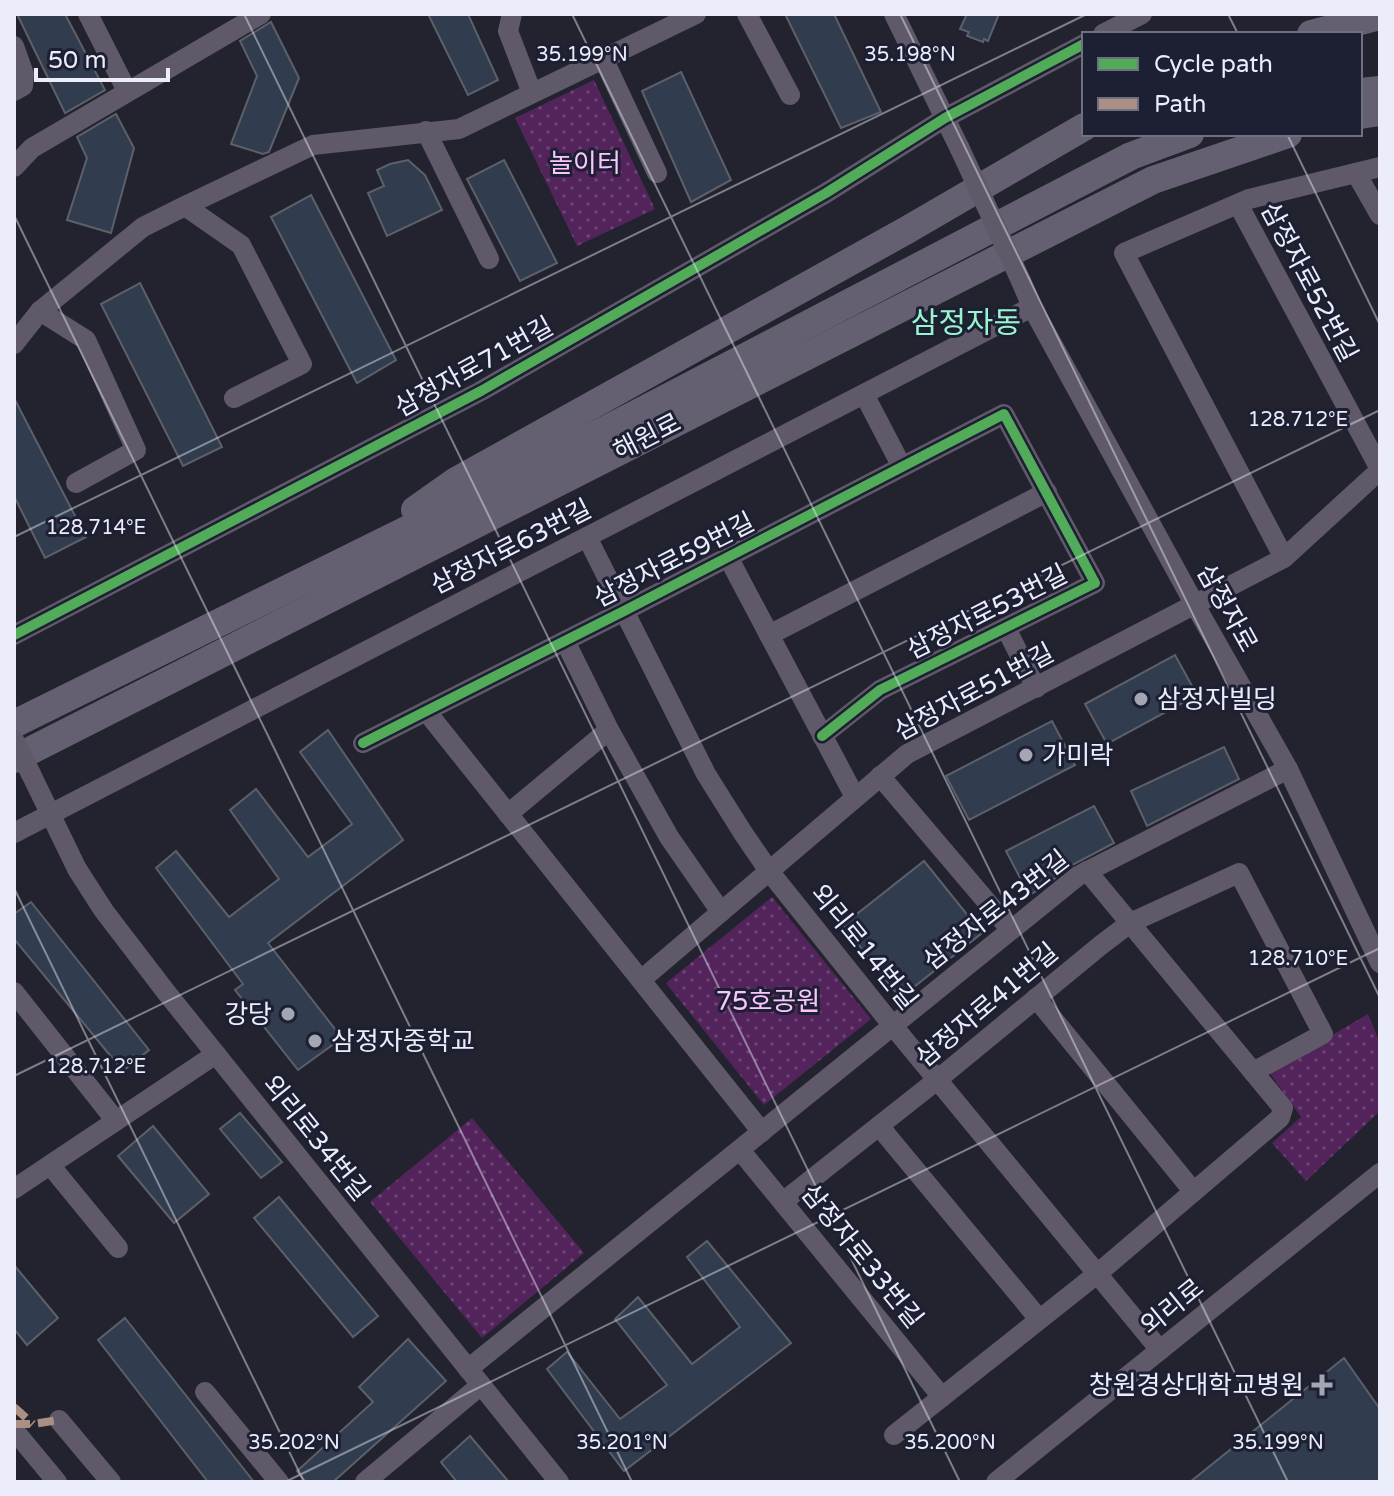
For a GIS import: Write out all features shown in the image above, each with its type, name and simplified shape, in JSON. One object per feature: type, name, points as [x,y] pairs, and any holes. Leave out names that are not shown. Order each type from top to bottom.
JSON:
[{"type":"highway","points":[[1319,32],[1380,16]]},
{"type":"highway","points":[[351,557],[456,481],[907,230],[1082,128]]},
{"type":"highway","name":"해원로","points":[[14,724],[534,467],[1131,156],[1185,136]]},
{"type":"highway","name":"해원로","points":[[22,767],[1153,180],[1282,136]]},
{"type":"street","points":[[88,14],[127,91]]},
{"type":"street","points":[[14,167],[32,148],[261,14]]},
{"type":"street","points":[[512,14],[508,31],[532,93]]},
{"type":"street","points":[[14,344],[40,311],[143,227],[185,206],[313,145],[459,129],[696,14]]},
{"type":"street","points":[[747,14],[790,95]]},
{"type":"street","points":[[894,14],[945,118]]},
{"type":"street","points":[[1107,32],[1142,14]]},
{"type":"street","name":"삼정자로71번길","points":[[14,635],[481,391],[826,193],[945,118],[1082,45]]},
{"type":"street","points":[[14,46],[24,74],[23,86],[14,91]]},
{"type":"street","points":[[603,58],[657,173]]},
{"type":"street","name":"삼정자로","points":[[945,118],[1032,307],[1288,769],[1380,963]]},
{"type":"street","points":[[426,131],[489,259]]},
{"type":"street","points":[[1284,558],[1124,253],[1238,204],[1380,167]]},
{"type":"street","points":[[1356,173],[1380,215]]},
{"type":"street","name":"삼정자로52번길","points":[[1195,605],[1284,558],[1380,470],[1238,204]]},
{"type":"street","points":[[185,206],[241,245],[302,364],[234,398]]},
{"type":"street","name":"삼정자로63번길","points":[[14,833],[1032,307]]},
{"type":"street","points":[[40,311],[86,340],[136,450],[76,483]]},
{"type":"street","points":[[864,394],[902,467]]},
{"type":"street","name":"삼정자로59번길","points":[[363,743],[1004,414]]},
{"type":"street","name":"삼정자로53번길","points":[[822,736],[880,690],[1095,583],[1004,414]]},
{"type":"street","points":[[769,635],[1047,492]]},
{"type":"street","name":"외리로14번길","points":[[587,537],[706,774],[769,871],[1160,1350]]},
{"type":"street","points":[[728,557],[855,797]]},
{"type":"street","name":"삼정자로51번길","points":[[641,980],[907,754],[1195,605]]},
{"type":"street","points":[[1006,628],[1036,688]]},
{"type":"street","points":[[565,641],[609,730],[669,837],[721,912]]},
{"type":"street","points":[[426,711],[762,1132]]},
{"type":"street","points":[[508,814],[609,730]]},
{"type":"street","name":"외리로34번길","points":[[14,740],[22,767],[77,869],[104,911],[559,1482]]},
{"type":"street","name":"삼정자로43번길","points":[[365,1482],[475,1377],[740,1150],[1010,929],[1087,871],[1288,769]]},
{"type":"street","points":[[880,776],[1010,929]]},
{"type":"street","points":[[894,1435],[1097,1274],[1280,1118],[1283,1108],[1087,871]]},
{"type":"street","name":"삼정자로41번길","points":[[784,1201],[1130,923],[1239,873],[1323,1034],[1253,1072]]},
{"type":"street","points":[[14,992],[116,1121]]},
{"type":"street","points":[[1036,998],[1193,1191]]},
{"type":"street","points":[[14,1189],[216,1054]]},
{"type":"street","points":[[879,1126],[1039,1319]]},
{"type":"street","name":"삼정자로33번길","points":[[740,1150],[942,1397]]},
{"type":"street","points":[[50,1165],[118,1248]]},
{"type":"street","name":"외리로","points":[[996,1482],[1380,1173]]},
{"type":"street","points":[[205,1392],[279,1482]]},
{"type":"street","points":[[59,1420],[111,1482]]},
{"type":"street","points":[[14,1430],[57,1482]]},
{"type":"green space","name":"놀이터","points":[[594,80],[655,209],[577,246],[515,118]]},
{"type":"green space","name":"75호공원","points":[[772,897],[871,1019],[764,1105],[666,983]]},
{"type":"green space","points":[[1368,1014],[1380,1043],[1380,1111],[1306,1181],[1272,1143],[1301,1117],[1269,1072]]},
{"type":"green space","points":[[472,1118],[584,1253],[482,1338],[370,1202]]},
{"type":"building","points":[[17,14],[65,14],[105,90],[65,113]]},
{"type":"building","points":[[428,14],[468,14],[498,80],[468,95]]},
{"type":"building","points":[[785,14],[834,14],[881,112],[841,128]]},
{"type":"building","points":[[967,14],[999,14],[988,41],[967,36],[969,32],[960,29]]},
{"type":"building","points":[[271,22],[299,78],[269,152],[263,154],[231,144],[257,76],[240,41]]},
{"type":"building","points":[[681,72],[731,180],[691,202],[642,91]]},
{"type":"building","points":[[116,114],[134,148],[111,233],[67,220],[87,158],[77,137]]},
{"type":"building","points":[[408,160],[425,175],[442,210],[387,236],[368,193],[384,186],[377,170]]},
{"type":"building","points":[[504,160],[557,263],[520,281],[467,179]]},
{"type":"building","points":[[311,195],[396,360],[357,383],[271,217]]},
{"type":"building","points":[[140,283],[222,447],[183,466],[101,304]]},
{"type":"building","points":[[14,398],[86,537],[45,558],[14,496]]},
{"type":"building","name":"삼정자빌딩","points":[[1175,655],[1197,695],[1107,744],[1085,704]]},
{"type":"building","points":[[1052,721],[1075,765],[969,820],[946,776]]},
{"type":"building","points":[[328,730],[403,840],[268,943],[342,1038],[298,1070],[235,990],[243,984],[156,868],[176,851],[229,917],[279,879],[230,810],[256,789],[308,857],[352,824],[300,752]]},
{"type":"building","points":[[1224,747],[1239,779],[1147,826],[1131,791]]},
{"type":"building","points":[[1094,806],[1114,843],[1072,865],[1029,895],[1006,851]]},
{"type":"building","points":[[924,861],[982,933],[900,998],[843,925]]},
{"type":"building","points":[[31,902],[149,1050],[123,1071],[14,939],[14,914]]},
{"type":"building","points":[[240,1113],[282,1162],[261,1178],[220,1129]]},
{"type":"building","points":[[153,1126],[209,1194],[174,1223],[118,1156]]},
{"type":"building","points":[[279,1197],[378,1316],[353,1337],[254,1218]]},
{"type":"building","points":[[707,1241],[791,1343],[624,1471],[547,1369],[567,1352],[620,1419],[667,1385],[615,1319],[638,1297],[692,1364],[740,1327],[687,1257]]},
{"type":"building","points":[[14,1265],[58,1318],[27,1345],[14,1329]]},
{"type":"building","points":[[125,1318],[254,1482],[208,1482],[98,1340]]},
{"type":"building","points":[[408,1339],[446,1381],[333,1482],[306,1482],[297,1471],[373,1402],[359,1387]]},
{"type":"building","name":"창원경상대학교병원","points":[[1344,1358],[1380,1409],[1380,1482],[1190,1482]]},
{"type":"building","points":[[470,1436],[509,1482],[457,1482],[441,1462]]},
{"type":"marked path","points":[[14,1407],[33,1424]]},
{"type":"marked path","points":[[14,1424],[59,1420]]},
{"type":"cycle path","points":[[14,635],[481,391],[826,193],[945,118],[1082,45]]},
{"type":"cycle path","points":[[363,743],[1004,414],[1095,583],[880,690],[822,736]]},
{"type":"place","name":"삼정자빌딩","points":[[1141,699]]},
{"type":"place","name":"가미락","points":[[1026,755]]},
{"type":"place","name":"강당","points":[[288,1014]]},
{"type":"place","name":"삼정자중학교","points":[[315,1041]]},
{"type":"place","name":"창원경상대학교병원","points":[[1322,1385]]},
{"type":"district","name":"삼정자동","points":[[966,323]]}]
